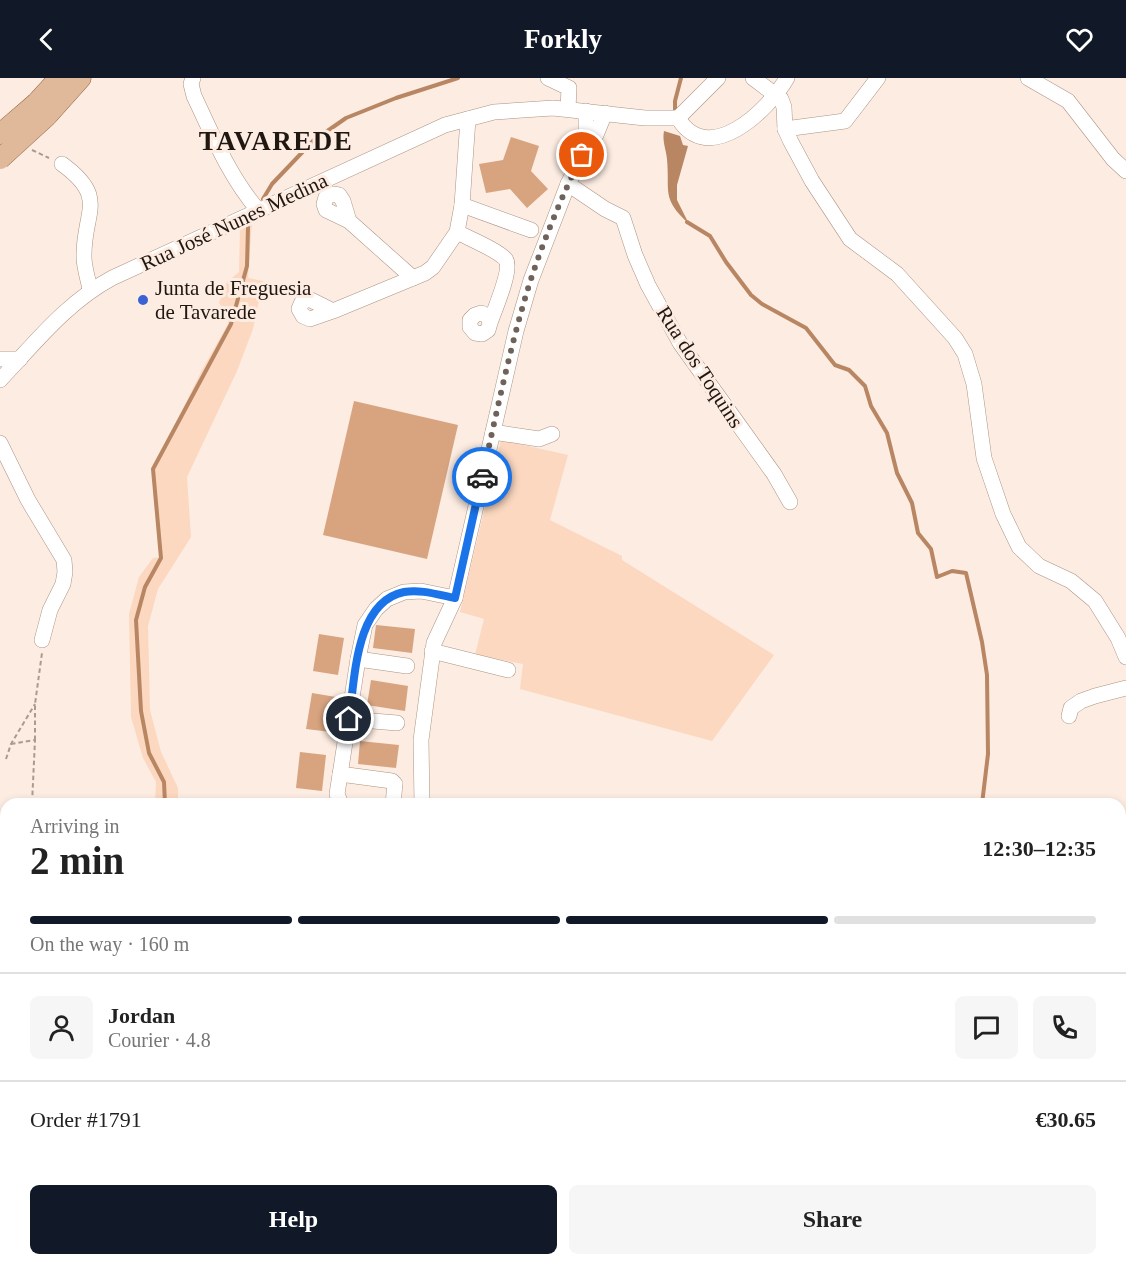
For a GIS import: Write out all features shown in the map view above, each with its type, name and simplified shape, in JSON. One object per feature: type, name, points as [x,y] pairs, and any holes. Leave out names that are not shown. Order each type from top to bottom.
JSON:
[{"type":"main road","points":[[0,159],[42,110],[59,78]]},
{"type":"main road","points":[[0,134],[42,110],[81,78]]},
{"type":"street","points":[[193,78],[191,84],[194,96],[230,172],[258,210]]},
{"type":"street","points":[[548,78],[569,88],[568,109]]},
{"type":"street","points":[[718,78],[678,118],[691,134],[706,137],[721,136],[750,121],[778,94],[787,78]]},
{"type":"street","points":[[753,78],[778,94],[784,107],[785,129],[812,181],[850,239],[897,274],[956,338],[965,354],[974,384],[984,458],[1003,514],[1019,547],[1039,566],[1071,581],[1095,601],[1118,638],[1126,657]]},
{"type":"street","points":[[1028,78],[1068,100],[1113,159],[1126,171]]},
{"type":"street","points":[[785,129],[845,121],[872,80]]},
{"type":"street","name":"Rua José Nunes Medina","points":[[0,380],[55,320],[90,289],[439,127],[494,112],[553,108],[645,118],[678,118]]},
{"type":"street","points":[[582,155],[586,134],[586,111]]},
{"type":"street","points":[[422,798],[421,740],[432,651],[455,598],[516,331],[531,280],[568,184],[582,155],[596,135],[605,113]]},
{"type":"street","points":[[333,311],[413,278],[433,267],[457,232],[462,205],[468,119]]},
{"type":"street","points":[[62,165],[80,179],[90,197],[84,257],[90,289]]},
{"type":"street","name":"Rua dos Toquins","points":[[568,184],[605,210],[623,218],[648,285],[680,343],[774,474],[790,502]]},
{"type":"street","points":[[462,205],[531,230]]},
{"type":"street","points":[[349,220],[413,278]]},
{"type":"street","points":[[457,232],[501,255],[507,261],[508,270],[490,323]]},
{"type":"street","points":[[0,359],[20,359]]},
{"type":"street","points":[[493,432],[539,439],[552,434]]},
{"type":"street","points":[[0,443],[28,500],[64,560],[63,584],[50,610],[42,640]]},
{"type":"street","points":[[339,798],[337,794],[340,774],[365,625],[376,609],[387,599],[404,592],[421,591],[455,598]]},
{"type":"street","points":[[432,651],[508,670]]},
{"type":"street","points":[[358,659],[407,666]]},
{"type":"street","points":[[1069,716],[1071,708],[1081,701],[1126,688]]},
{"type":"street","points":[[349,719],[397,723]]},
{"type":"street","points":[[340,774],[392,781],[396,789],[394,798]]},
{"type":"path","points":[[32,798],[35,704],[42,640]]},
{"type":"path","points":[[6,759],[10,744],[35,704]]},
{"type":"path","points":[[10,744],[35,740]]},
{"type":"shaded area","points":[[664,131],[680,136],[683,145],[688,146],[677,185],[677,200],[689,224],[674,208],[669,194]]},
{"type":"shaded area","points":[[252,223],[248,278],[263,281],[253,329],[237,371],[187,477],[191,537],[158,589],[148,626],[150,710],[161,752],[178,788],[178,798],[155,798],[156,782],[143,758],[131,717],[129,614],[139,577],[153,558],[161,557],[153,469],[202,370],[228,324],[228,315],[219,303],[227,282],[239,272],[240,228]]},
{"type":"shaded area","points":[[501,440],[568,455],[550,520],[622,556],[622,560],[774,655],[712,741],[520,689],[523,664],[475,655],[484,619],[460,612]]},
{"type":"building","points":[[511,137],[539,146],[531,171],[548,189],[527,208],[510,189],[486,193],[479,164],[503,160]]},
{"type":"building","points":[[354,401],[458,425],[427,559],[323,535]]},
{"type":"building","points":[[376,625],[415,629],[412,653],[373,648]]},
{"type":"building","points":[[319,634],[344,638],[338,675],[313,671]]},
{"type":"building","points":[[371,680],[408,686],[405,711],[367,705]]},
{"type":"building","points":[[312,693],[336,697],[331,732],[306,729]]},
{"type":"building","points":[[360,741],[399,745],[396,768],[358,764]]},
{"type":"building","points":[[300,752],[326,755],[322,791],[296,788]]},
{"type":"waterway","points":[[263,199],[272,184],[313,141],[346,118],[396,98],[458,78]]},
{"type":"waterway","points":[[675,114],[675,101],[681,78]]},
{"type":"waterway","points":[[687,222],[710,236],[751,295],[762,304],[806,328],[835,365],[849,370],[865,386],[871,406],[887,433],[897,473],[912,503],[918,533],[931,549],[937,577],[952,571],[966,573],[987,675],[988,754],[983,798]]},
{"type":"waterway","points":[[165,798],[164,782],[149,753],[141,711],[136,620],[145,587],[161,558],[153,469],[231,324],[247,266],[248,227]]},
{"type":"way so far","points":[[482,477],[516,331],[531,280],[568,184],[582,155]]},
{"type":"place","name":"Junta de Freguesia de Tavarede","points":[[143,300]]},
{"type":"district","name":"TAVAREDE","points":[[276,141]]},
{"type":"route","points":[[349,719],[365,625],[376,609],[387,599],[404,592],[421,591],[455,598],[482,477]]}]
